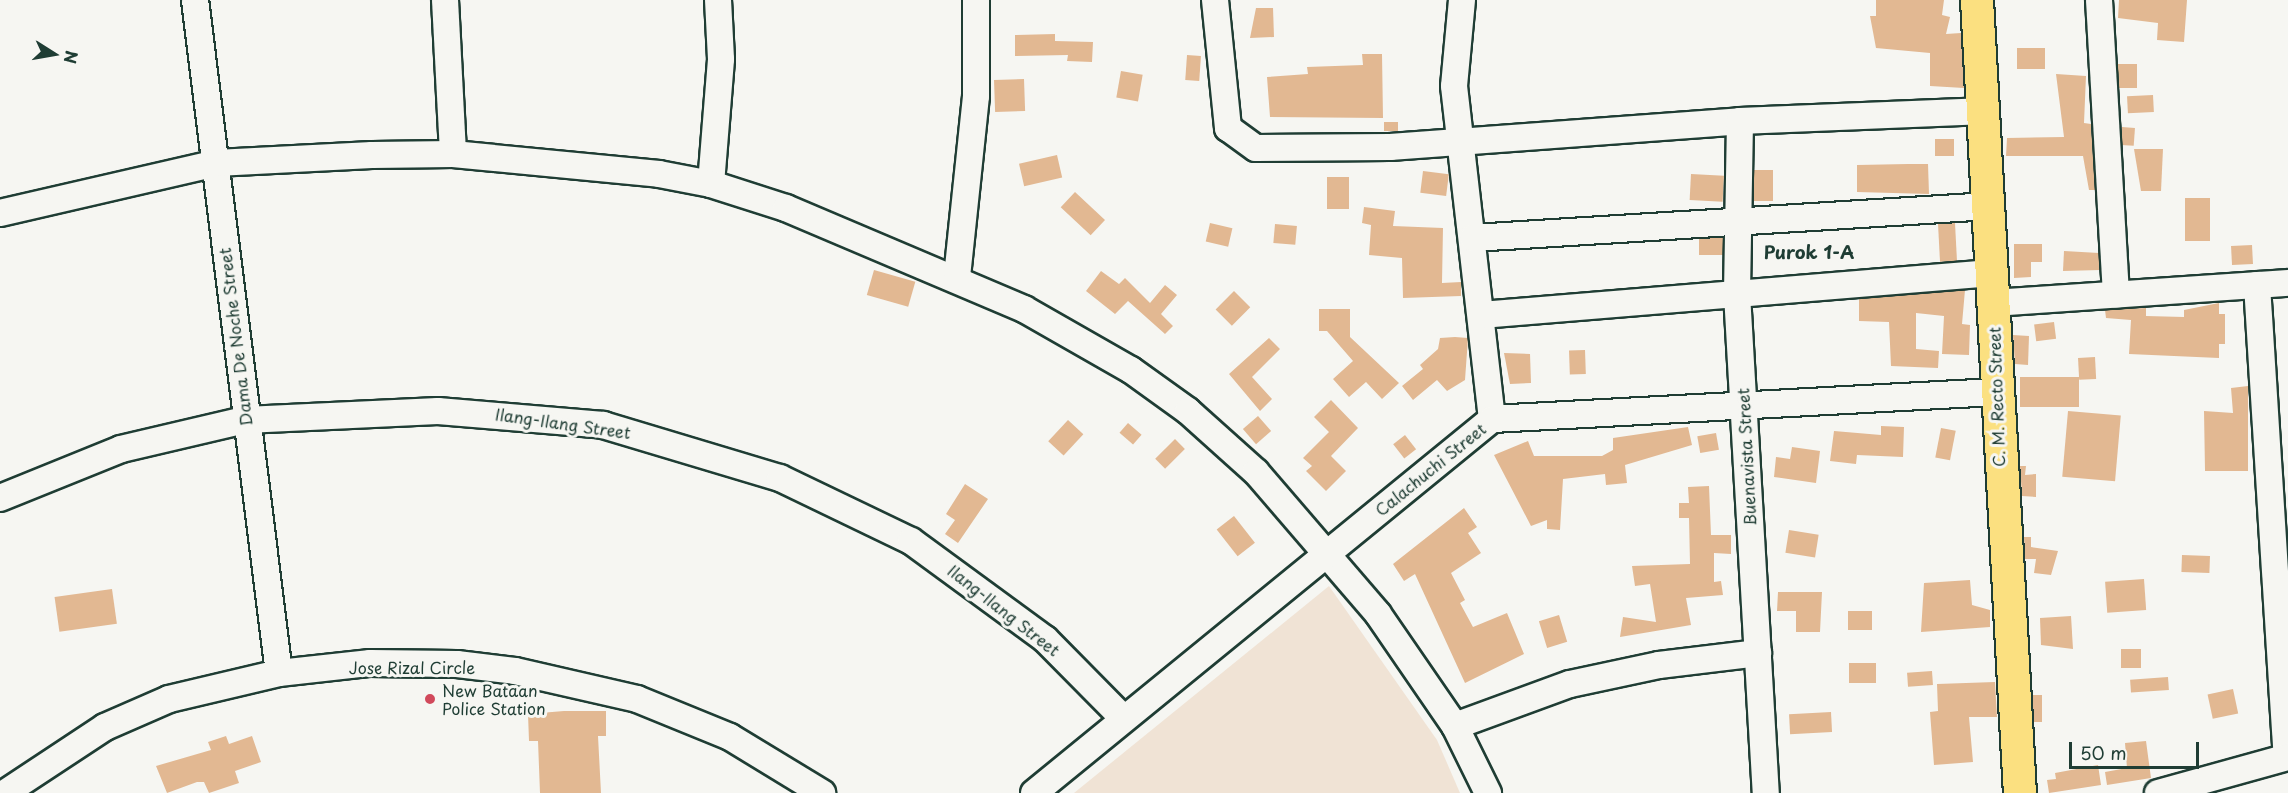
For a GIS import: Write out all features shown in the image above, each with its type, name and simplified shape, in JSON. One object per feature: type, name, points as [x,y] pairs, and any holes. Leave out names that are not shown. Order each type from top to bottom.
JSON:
[{"type":"main road","name":"C. M. Recto Street","points":[[1977,0],[1986,111],[1995,392],[2020,793]]},
{"type":"street","name":"Dama De Noche Street","points":[[195,0],[216,163],[244,420],[279,673]]},
{"type":"street","points":[[445,0],[453,154]]},
{"type":"street","points":[[711,183],[721,59],[718,0]]},
{"type":"street","points":[[957,277],[975,96],[976,0]]},
{"type":"street","points":[[1215,0],[1223,105],[1228,128],[1239,141],[1279,151],[1463,141],[1740,121],[1986,111]]},
{"type":"street","points":[[1462,0],[1454,86],[1463,141],[1492,418]]},
{"type":"street","points":[[2099,0],[2116,295]]},
{"type":"street","name":"Buenavista Street","points":[[1740,121],[1737,294],[1766,793]]},
{"type":"street","points":[[0,213],[216,163],[453,154],[711,183],[957,277],[1078,338],[1188,411],[1256,472],[1328,552],[1385,622],[1455,726],[1488,793]]},
{"type":"street","points":[[1473,238],[1990,206]]},
{"type":"street","points":[[1481,315],[1737,294],[1992,288],[2116,295],[2288,283]]},
{"type":"street","points":[[2158,793],[2287,757],[2257,285]]},
{"type":"street","name":"Calachuchi Street","points":[[1034,793],[1492,418],[1995,392]]},
{"type":"street","name":"Ilang-Ilang Street","points":[[0,498],[121,448],[244,420],[383,411],[503,414],[603,425],[714,455],[820,494],[911,541],[1045,639],[1124,719]]},
{"type":"street","points":[[1455,726],[1570,684],[1659,665],[1758,653]]},
{"type":"street","name":"Jose Rizal Circle","points":[[5,793],[105,727],[169,699],[279,673],[370,663],[457,664],[592,686],[698,722],[822,793]]},
{"type":"shaded area","points":[[1329,586],[1437,740],[1460,793],[1074,793]]},
{"type":"building","points":[[1876,0],[1944,0],[1942,15],[1950,17],[1946,34],[1961,33],[1964,88],[1930,86],[1930,53],[1876,48],[1870,16],[1876,16]]},
{"type":"building","points":[[2119,0],[2187,0],[2184,42],[2157,40],[2158,23],[2118,18]]},
{"type":"building","points":[[1256,8],[1273,8],[1274,37],[1250,38]]},
{"type":"building","points":[[1055,34],[1055,41],[1093,42],[1092,62],[1067,61],[1068,55],[1015,56],[1015,35]]},
{"type":"building","points":[[2017,48],[2045,48],[2045,69],[2017,69]]},
{"type":"building","points":[[1362,54],[1382,54],[1383,118],[1270,117],[1267,77],[1308,74],[1307,67],[1363,65]]},
{"type":"building","points":[[1187,55],[1201,56],[1199,81],[1185,80]]},
{"type":"building","points":[[2118,64],[2137,64],[2137,88],[2118,88]]},
{"type":"building","points":[[1121,71],[1143,75],[1138,101],[1116,98]]},
{"type":"building","points":[[2056,74],[2086,76],[2084,123],[2091,124],[2095,190],[2089,190],[2083,156],[2006,156],[2007,138],[2064,137]]},
{"type":"building","points":[[1024,79],[1025,111],[995,112],[994,80]]},
{"type":"building","points":[[2153,95],[2154,112],[2128,113],[2127,96]]},
{"type":"building","points":[[1384,122],[1398,122],[1398,131],[1384,131]]},
{"type":"building","points":[[2122,127],[2135,128],[2134,146],[2121,145]]},
{"type":"building","points":[[1935,139],[1954,139],[1954,156],[1935,156]]},
{"type":"building","points":[[2134,149],[2163,149],[2161,191],[2141,191]]},
{"type":"building","points":[[1057,155],[1062,177],[1024,186],[1019,164]]},
{"type":"building","points":[[1928,164],[1929,194],[1857,192],[1857,165]]},
{"type":"building","points":[[1754,170],[1773,170],[1773,201],[1754,201]]},
{"type":"building","points":[[1423,171],[1449,174],[1446,196],[1420,193]]},
{"type":"building","points":[[1691,174],[1724,176],[1723,202],[1690,200]]},
{"type":"building","points":[[1327,177],[1349,177],[1349,209],[1327,209]]},
{"type":"building","points":[[1075,192],[1105,220],[1091,235],[1061,207]]},
{"type":"building","points":[[2185,198],[2210,198],[2210,241],[2185,241]]},
{"type":"building","points":[[1364,207],[1395,211],[1393,226],[1443,228],[1442,283],[1461,282],[1461,296],[1403,298],[1402,258],[1369,255],[1371,225],[1362,223]]},
{"type":"building","points":[[1210,223],[1232,228],[1228,247],[1206,242]]},
{"type":"building","points":[[1955,223],[1957,261],[1940,262],[1938,224]]},
{"type":"building","points":[[1275,224],[1297,226],[1295,245],[1273,243]]},
{"type":"building","points":[[1699,238],[1723,238],[1723,255],[1699,255]]},
{"type":"building","points":[[2014,244],[2042,244],[2042,262],[2031,262],[2031,277],[2014,278]]},
{"type":"building","points":[[2252,245],[2253,264],[2232,265],[2231,246]]},
{"type":"building","points":[[2064,251],[2099,253],[2100,270],[2063,271]]},
{"type":"building","points":[[874,270],[915,282],[908,307],[867,295]]},
{"type":"building","points":[[1101,271],[1119,284],[1125,278],[1150,303],[1165,285],[1177,295],[1161,314],[1173,326],[1165,334],[1128,301],[1115,314],[1086,291]]},
{"type":"building","points":[[1965,290],[1962,324],[1970,325],[1969,355],[1942,354],[1944,316],[1916,313],[1916,349],[1939,351],[1938,368],[1891,366],[1889,322],[1859,321],[1859,299]]},
{"type":"building","points":[[1234,291],[1250,307],[1232,326],[1216,309]]},
{"type":"building","points":[[2219,303],[2219,314],[2225,314],[2225,344],[2219,344],[2219,358],[2129,354],[2131,320],[2106,318],[2105,310],[2146,308],[2146,316],[2184,317],[2184,310]]},
{"type":"building","points":[[1319,309],[1350,309],[1350,337],[1399,383],[1382,399],[1366,382],[1349,397],[1333,379],[1353,361],[1327,331],[1319,331]]},
{"type":"building","points":[[2054,322],[2056,339],[2036,341],[2034,324]]},
{"type":"building","points":[[2013,335],[2029,336],[2028,365],[2015,364]]},
{"type":"building","points":[[1269,338],[1280,349],[1252,377],[1272,399],[1260,411],[1229,374]]},
{"type":"building","points":[[1440,338],[1468,338],[1465,380],[1447,391],[1437,380],[1413,400],[1402,386],[1423,369],[1420,365],[1438,349]]},
{"type":"building","points":[[1585,350],[1586,374],[1570,375],[1569,351]]},
{"type":"building","points":[[1504,353],[1530,354],[1531,383],[1510,384]]},
{"type":"building","points":[[2095,357],[2096,379],[2079,380],[2078,358]]},
{"type":"building","points":[[2020,377],[2079,377],[2079,407],[2020,407]]},
{"type":"building","points":[[2248,386],[2248,471],[2205,471],[2204,411],[2233,413],[2231,388]]},
{"type":"building","points":[[1331,400],[1358,428],[1331,456],[1346,471],[1326,491],[1306,471],[1312,466],[1303,458],[1329,432],[1314,417]]},
{"type":"building","points":[[2068,411],[2121,416],[2115,481],[2062,477]]},
{"type":"building","points":[[1258,416],[1271,431],[1256,444],[1243,429]]},
{"type":"building","points":[[1068,420],[1083,434],[1064,456],[1048,441]]},
{"type":"building","points":[[1128,423],[1142,435],[1133,445],[1119,433]]},
{"type":"building","points":[[1881,426],[1904,427],[1903,457],[1857,455],[1856,464],[1830,461],[1834,431],[1881,435]]},
{"type":"building","points":[[1688,427],[1692,445],[1625,465],[1627,483],[1606,485],[1605,474],[1563,479],[1560,530],[1547,529],[1547,520],[1531,526],[1494,455],[1528,441],[1534,456],[1602,456],[1613,450],[1613,438]]},
{"type":"building","points":[[1941,428],[1956,431],[1950,460],[1935,457]]},
{"type":"building","points":[[1716,433],[1719,450],[1700,453],[1697,436]]},
{"type":"building","points":[[1405,435],[1416,449],[1404,458],[1393,444]]},
{"type":"building","points":[[1175,439],[1185,449],[1165,469],[1155,459]]},
{"type":"building","points":[[1792,447],[1820,451],[1816,483],[1774,477],[1776,457],[1790,459]]},
{"type":"building","points":[[2020,466],[2026,466],[2025,475],[2036,474],[2036,497],[2022,496]]},
{"type":"building","points":[[965,484],[988,499],[958,543],[945,534],[955,520],[946,514]]},
{"type":"building","points":[[1709,486],[1711,535],[1731,535],[1731,554],[1714,553],[1714,582],[1721,581],[1723,595],[1686,598],[1691,625],[1620,637],[1623,617],[1656,622],[1650,584],[1635,586],[1632,566],[1690,564],[1689,518],[1679,518],[1679,503],[1689,503],[1688,487]]},
{"type":"building","points":[[1464,508],[1477,527],[1468,533],[1481,553],[1451,573],[1465,600],[1460,603],[1473,627],[1507,613],[1524,654],[1465,683],[1415,574],[1404,581],[1393,564]]},
{"type":"building","points":[[1234,516],[1255,543],[1238,556],[1217,530]]},
{"type":"building","points":[[1789,530],[1819,535],[1815,557],[1785,553]]},
{"type":"building","points":[[2024,537],[2031,537],[2031,547],[2058,551],[2051,575],[2034,573],[2036,559],[2025,559]]},
{"type":"building","points":[[2182,555],[2210,556],[2209,573],[2181,572]]},
{"type":"building","points":[[2144,579],[2146,610],[2107,613],[2105,582]]},
{"type":"building","points":[[1970,580],[1972,605],[1990,610],[1990,627],[1921,632],[1924,583]]},
{"type":"building","points":[[112,589],[117,624],[59,632],[55,597]]},
{"type":"building","points":[[1778,592],[1822,592],[1820,632],[1796,632],[1796,611],[1777,611]]},
{"type":"building","points":[[1848,611],[1872,611],[1872,630],[1848,630]]},
{"type":"building","points":[[1559,615],[1567,642],[1547,648],[1539,621]]},
{"type":"building","points":[[2071,616],[2073,649],[2041,645],[2040,618]]},
{"type":"building","points":[[2121,649],[2141,649],[2141,668],[2121,668]]},
{"type":"building","points":[[1849,663],[1876,663],[1876,683],[1849,683]]},
{"type":"building","points":[[1932,671],[1933,685],[1908,687],[1907,673]]},
{"type":"building","points":[[2168,677],[2169,690],[2131,693],[2130,680]]},
{"type":"building","points":[[1995,682],[1997,717],[1969,717],[1973,762],[1934,765],[1930,712],[1938,711],[1937,684]]},
{"type":"building","points":[[2233,689],[2238,713],[2213,719],[2208,694]]},
{"type":"building","points":[[2033,695],[2042,695],[2042,722],[2033,722]]},
{"type":"building","points":[[606,711],[606,736],[598,736],[601,793],[540,793],[538,741],[529,741],[528,714]]},
{"type":"building","points":[[1831,712],[1832,732],[1790,734],[1789,714]]},
{"type":"building","points":[[226,736],[229,744],[252,736],[261,762],[235,771],[239,783],[209,793],[204,782],[197,782],[167,793],[156,766],[211,750],[208,742]]},
{"type":"building","points":[[2146,741],[2151,778],[2107,785],[2105,772],[2127,768],[2125,743]]},
{"type":"building","points":[[2098,765],[2101,785],[2049,793],[2047,780],[2056,779],[2055,773]]},
{"type":"place","name":"New Bataan Police Station","points":[[430,699]]},
{"type":"district","name":"Purok 1-A","points":[[1809,252]]}]
